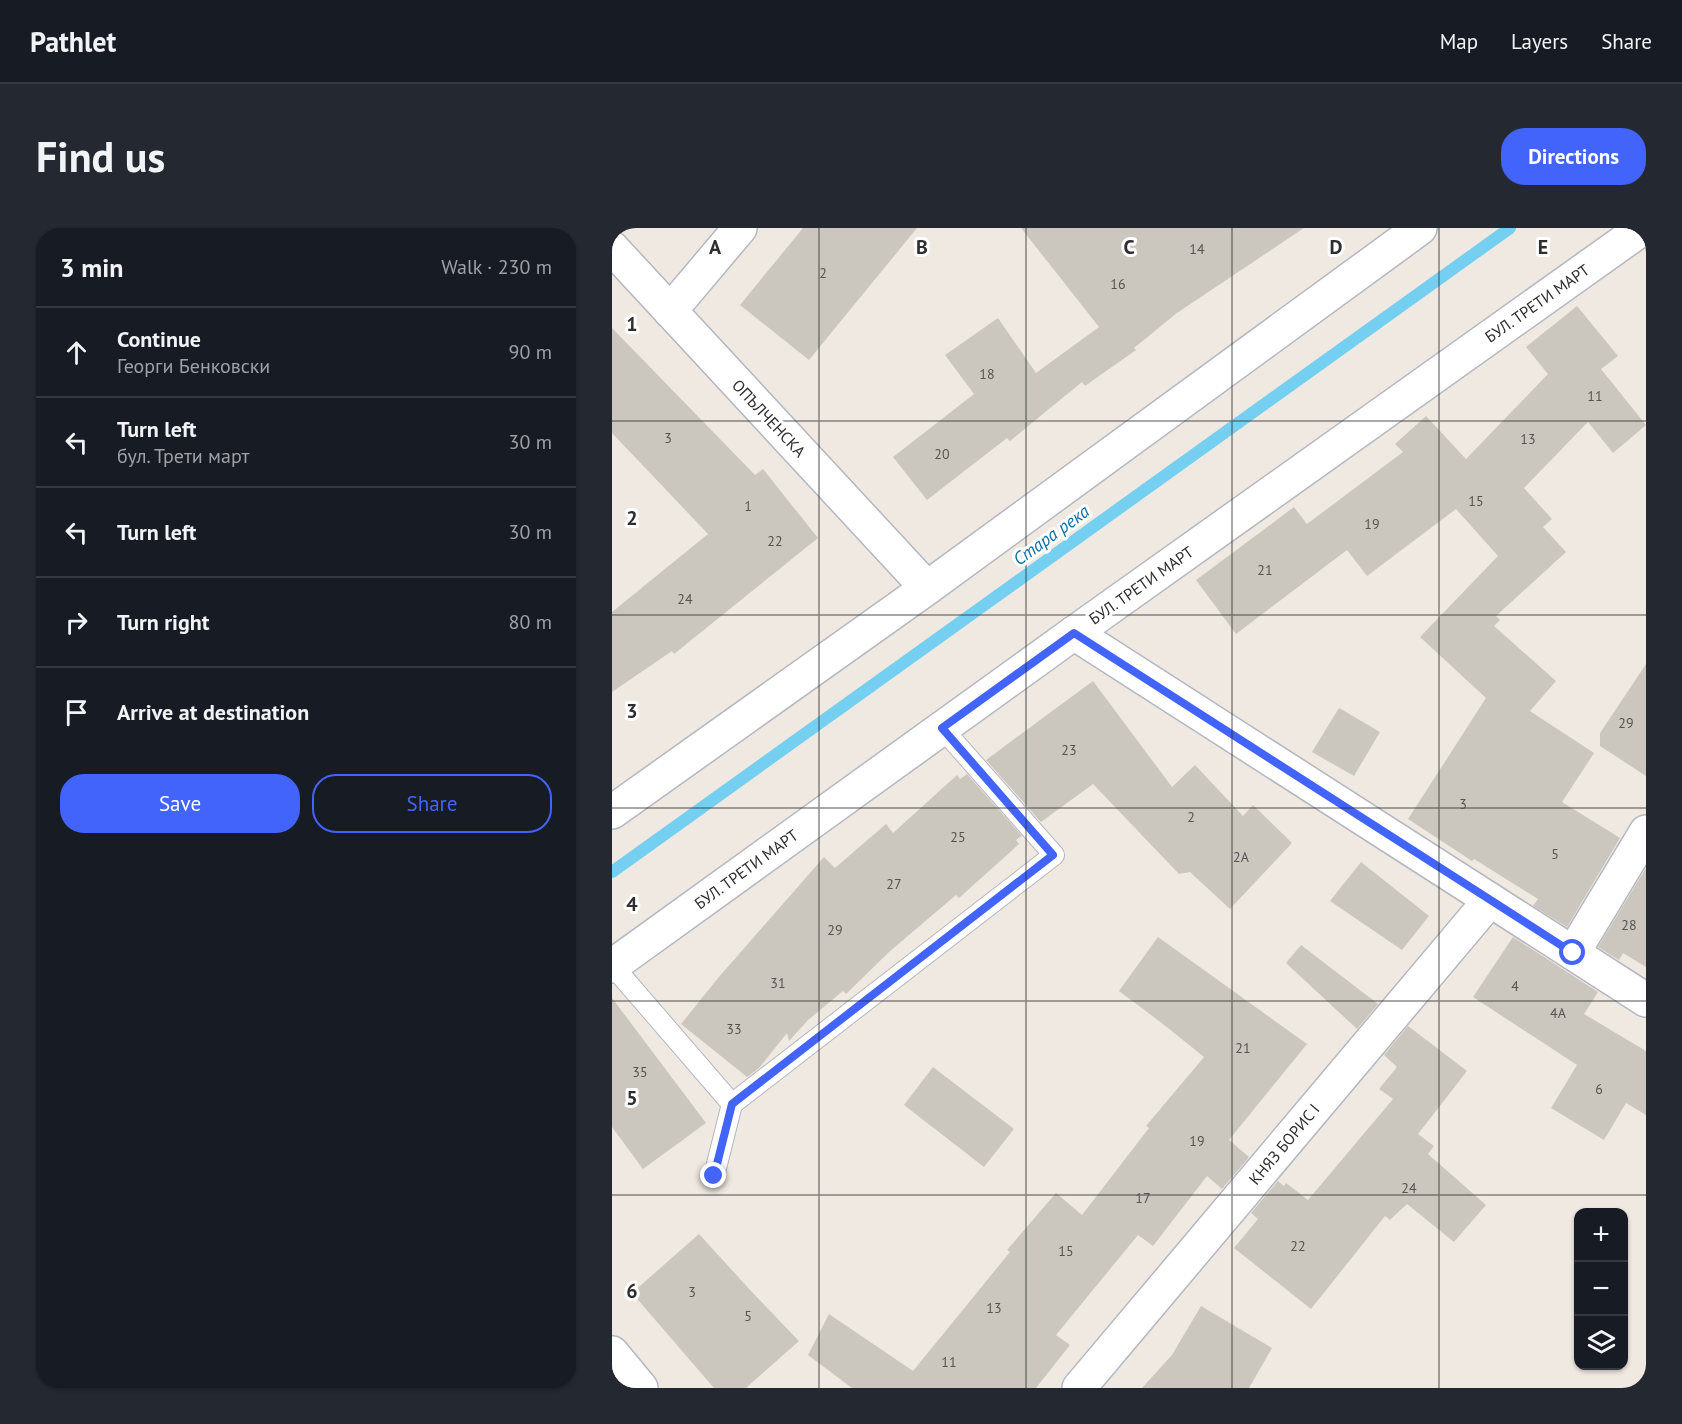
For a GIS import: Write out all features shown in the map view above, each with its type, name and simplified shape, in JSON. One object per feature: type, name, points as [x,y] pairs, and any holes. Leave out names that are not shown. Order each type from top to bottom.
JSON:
[{"type":"street","points":[[670,311],[740,228]]},
{"type":"street","points":[[612,812],[927,588],[1420,228]]},
{"type":"street","name":"БУЛ. ТРЕТИ МАРТ","points":[[613,966],[1074,633],[1643,228]]},
{"type":"street","name":"ОПЪЛЧЕНСКА","points":[[612,248],[927,588]]},
{"type":"street","points":[[1074,633],[1646,1000]]},
{"type":"street","points":[[1573,953],[1646,832]]},
{"type":"street","name":"КНЯЗ БОРИС I","points":[[1079,1388],[1490,900]]},
{"type":"street","points":[[612,1353],[641,1388]]},
{"type":"lane","points":[[714,1176],[732,1104],[1053,855],[942,728]]},
{"type":"lane","points":[[613,966],[732,1104]]},
{"type":"building","points":[[803,228],[917,228],[809,360],[740,305]]},
{"type":"building","points":[[1021,228],[1304,228],[1177,313],[1134,348],[1136,350],[1085,386],[1082,382],[1010,441],[1007,438],[927,500],[893,457],[974,394],[945,355],[998,318],[1036,373],[1099,327]]},
{"type":"building","points":[[1577,306],[1618,356],[1601,369],[1646,425],[1613,453],[1588,422],[1524,488],[1552,519],[1543,527],[1566,552],[1496,616],[1500,620],[1494,626],[1556,681],[1530,711],[1594,753],[1562,802],[1620,838],[1567,927],[1533,906],[1538,899],[1474,859],[1472,861],[1408,819],[1486,698],[1420,637],[1498,556],[1456,509],[1367,576],[1347,550],[1236,634],[1196,580],[1294,507],[1307,524],[1403,452],[1395,444],[1426,416],[1466,459],[1548,374],[1526,347]]},
{"type":"building","points":[[612,328],[755,475],[763,469],[818,538],[674,654],[672,651],[612,692],[612,612],[708,534],[612,433]]},
{"type":"building","points":[[1646,664],[1646,776],[1600,746],[1600,733]]},
{"type":"building","points":[[1093,681],[1172,787],[1195,765],[1243,816],[1253,805],[1292,843],[1230,909],[1190,872],[1179,874],[1093,784],[1041,822],[986,760]]},
{"type":"building","points":[[1339,708],[1380,732],[1354,776],[1312,752]]},
{"type":"building","points":[[967,774],[1022,836],[1016,840],[1019,844],[959,898],[956,895],[889,952],[846,994],[843,991],[808,1020],[789,1041],[787,1033],[759,1068],[747,1077],[681,1024],[718,978],[824,857],[835,868],[886,824],[893,833],[957,775],[960,779]]},
{"type":"building","points":[[1361,862],[1429,916],[1402,950],[1330,901]]},
{"type":"building","points":[[1646,868],[1646,967],[1623,953],[1619,960],[1598,947]]},
{"type":"building","points":[[1158,937],[1307,1044],[1229,1140],[1249,1157],[1222,1189],[1207,1176],[1153,1246],[1138,1235],[1056,1335],[1070,1345],[1036,1388],[852,1388],[808,1355],[829,1314],[913,1371],[1010,1252],[1007,1250],[1056,1193],[1082,1215],[1149,1128],[1146,1126],[1204,1057],[1119,991]]},
{"type":"building","points":[[1513,937],[1598,992],[1584,1014],[1646,1051],[1646,1115],[1626,1103],[1604,1140],[1551,1108],[1577,1065],[1473,997]]},
{"type":"building","points":[[1301,945],[1378,1004],[1357,1029],[1286,963]]},
{"type":"building","points":[[612,998],[706,1123],[643,1169],[612,1127]]},
{"type":"building","points":[[1408,1026],[1467,1071],[1418,1134],[1434,1146],[1428,1154],[1486,1205],[1454,1242],[1407,1204],[1390,1220],[1385,1216],[1311,1309],[1234,1248],[1258,1219],[1251,1213],[1278,1181],[1284,1186],[1286,1183],[1308,1200],[1393,1099],[1379,1089],[1397,1067],[1384,1055]]},
{"type":"building","points":[[933,1067],[1014,1129],[984,1167],[904,1105]]},
{"type":"building","points":[[699,1234],[799,1341],[746,1388],[714,1388],[632,1293]]},
{"type":"building","points":[[1201,1306],[1272,1348],[1249,1388],[1142,1388],[1172,1355]]},
{"type":"waterway","name":"Стара река","points":[[612,872],[1510,228]]},
{"type":"route","points":[[714,1176],[732,1104],[1053,855],[942,728],[1074,633],[1573,953]]}]
